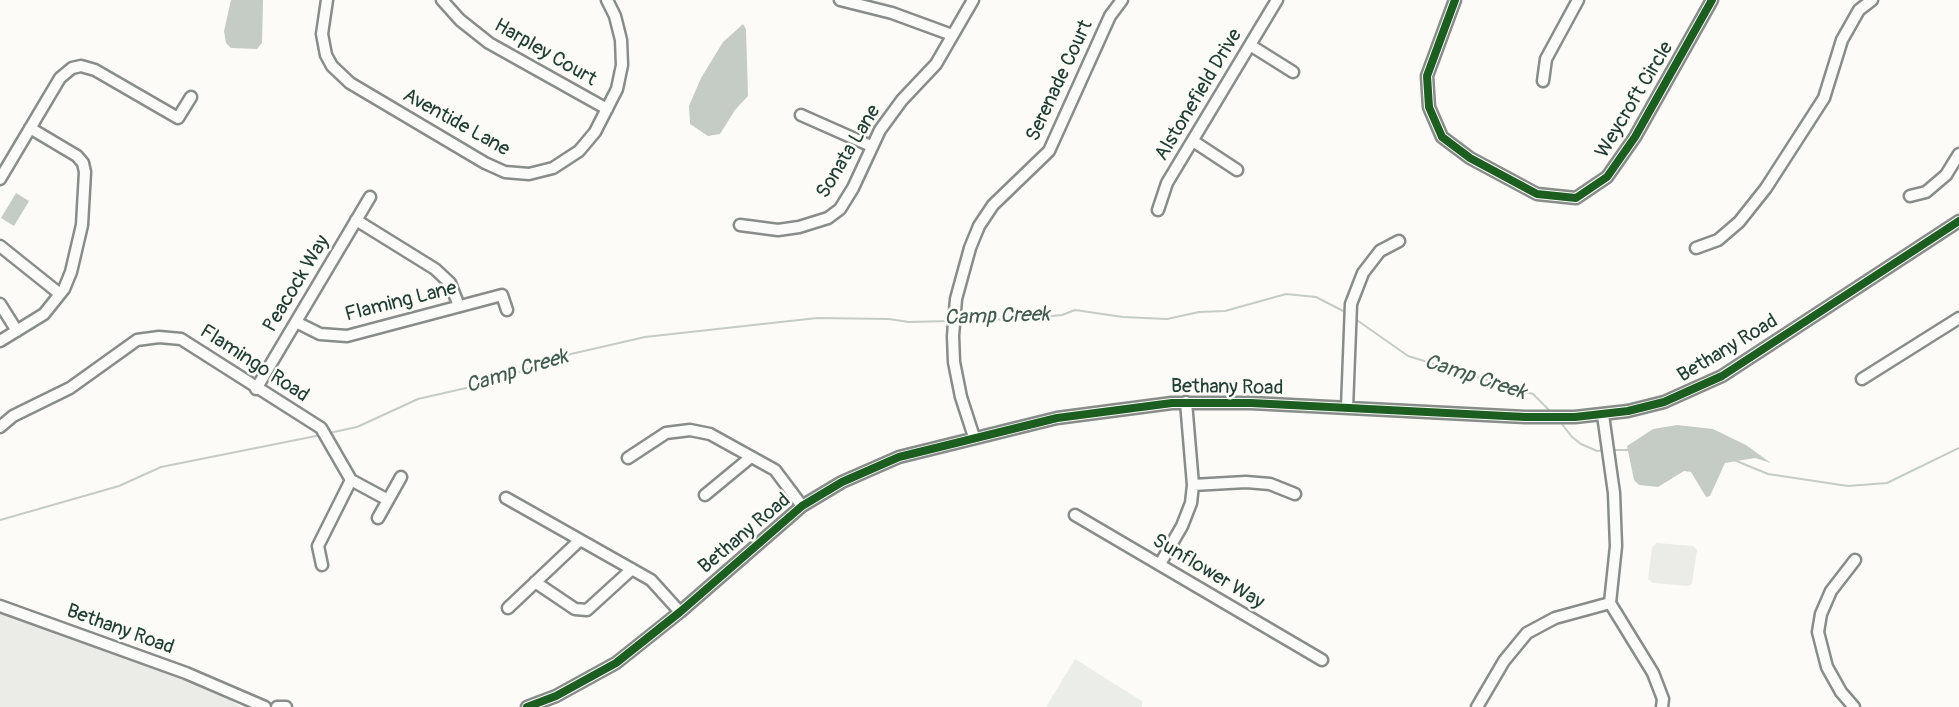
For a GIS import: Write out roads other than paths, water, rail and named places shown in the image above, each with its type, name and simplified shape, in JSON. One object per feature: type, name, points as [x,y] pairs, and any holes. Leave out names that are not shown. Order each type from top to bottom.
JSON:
[{"type":"street","name":"Aventide Lane","points":[[327,0],[322,34],[326,55],[341,75],[371,97],[485,164],[505,172],[542,173],[570,159],[591,137],[607,109],[620,77],[622,52],[619,28],[607,0]]},
{"type":"street","name":"Harpley Court","points":[[442,0],[460,20],[489,43],[607,109]]},
{"type":"street","points":[[840,0],[892,13],[952,35]]},
{"type":"street","name":"Sonata Lane","points":[[740,225],[778,230],[815,224],[828,218],[847,199],[871,146],[902,100],[936,64],[973,0]]},
{"type":"street","name":"Serenade Court","points":[[974,437],[961,397],[954,354],[956,298],[970,248],[993,205],[1041,161],[1052,146],[1110,16],[1122,0]]},
{"type":"street","name":"Alstonefield Drive","points":[[1158,210],[1167,183],[1277,0]]},
{"type":"street","name":"Weycroft Circle","points":[[1455,0],[1427,76],[1429,107],[1442,136],[1470,158],[1537,194],[1576,198],[1607,177],[1635,137],[1712,0]]},
{"type":"street","points":[[1543,81],[1546,58],[1578,0]]},
{"type":"street","points":[[1696,248],[1718,240],[1739,222],[1766,188],[1824,98],[1842,40],[1859,10],[1872,0]]},
{"type":"street","points":[[1250,45],[1293,72]]},
{"type":"street","points":[[0,179],[60,78],[76,67],[95,70],[178,118],[191,97]]},
{"type":"street","points":[[801,115],[871,146]]},
{"type":"street","points":[[0,341],[44,314],[60,294],[71,272],[81,236],[84,166],[77,156],[30,128]]},
{"type":"street","points":[[1193,141],[1237,170]]},
{"type":"street","points":[[1910,196],[1926,192],[1946,175],[1959,154]]},
{"type":"street","name":"Peacock Way","points":[[256,389],[370,197]]},
{"type":"street","points":[[356,220],[435,269],[450,283],[459,306]]},
{"type":"street","name":"Bethany Road","points":[[527,707],[556,696],[616,663],[680,612],[802,506],[842,482],[898,457],[974,437],[1096,411],[1186,402],[1525,417],[1604,415],[1664,402],[1722,376],[1959,221]]},
{"type":"street","points":[[1347,408],[1351,304],[1363,273],[1380,251],[1399,241]]},
{"type":"street","points":[[0,246],[60,294]]},
{"type":"street","name":"Flaming Lane","points":[[296,322],[321,334],[347,336],[502,295],[507,310]]},
{"type":"street","points":[[0,303],[17,331]]},
{"type":"street","points":[[1862,379],[1959,318]]},
{"type":"street","name":"Flamingo Road","points":[[0,427],[13,416],[70,388],[137,340],[181,339],[256,389],[321,428],[351,480]]},
{"type":"street","points":[[1160,564],[1182,526],[1193,485],[1186,402]]},
{"type":"street","points":[[1604,415],[1614,493],[1616,546],[1610,603],[1653,673],[1663,699],[1662,707]]},
{"type":"street","name":"Flamingo Road","points":[[0,417],[13,416]]},
{"type":"street","points":[[628,458],[666,433],[690,430],[710,434],[775,470],[802,506]]},
{"type":"street","points":[[705,495],[751,457]]},
{"type":"street","points":[[378,518],[401,477]]},
{"type":"street","points":[[322,566],[318,546],[351,480],[388,500]]},
{"type":"street","points":[[1193,485],[1246,482],[1270,484],[1295,494]]},
{"type":"street","points":[[506,498],[651,580],[680,612]]},
{"type":"street","name":"Sunflower Way","points":[[1075,515],[1322,660]]},
{"type":"street","points":[[508,608],[580,540]]},
{"type":"street","points":[[1854,707],[1841,692],[1827,668],[1818,632],[1831,591],[1855,560]]},
{"type":"street","points":[[535,582],[575,609],[586,610],[632,569]]},
{"type":"street","points":[[1477,707],[1504,661],[1527,633],[1555,618],[1610,603]]},
{"type":"street","name":"Bethany Road","points":[[0,606],[186,673],[265,707]]},
{"type":"street","name":"Bethany Road","points":[[227,690],[248,707]]},
{"type":"street","points":[[277,707],[286,707]]},
{"type":"waterway","name":"Camp Creek","points":[[957,320],[1020,319],[1062,315],[1075,310],[1123,317],[1167,319],[1199,312],[1225,311],[1286,294],[1316,297],[1347,313]]},
{"type":"waterway","name":"Camp Creek","points":[[329,433],[357,427],[418,399],[488,383],[571,354],[645,337],[817,318],[889,319],[909,322],[951,321]]},
{"type":"waterway","name":"Camp Creek","points":[[1354,318],[1408,356],[1533,394],[1553,414]]},
{"type":"waterway","name":"Camp Creek","points":[[1559,420],[1572,437],[1581,444],[1597,451],[1604,450]]},
{"type":"waterway","name":"Camp Creek","points":[[0,520],[119,486],[161,467],[321,435]]},
{"type":"waterway","name":"Camp Creek","points":[[1734,460],[1768,474],[1848,486],[1887,483],[1959,448]]},
{"type":"waterway","name":"Camp Creek","points":[[1613,450],[1628,450]]}]
